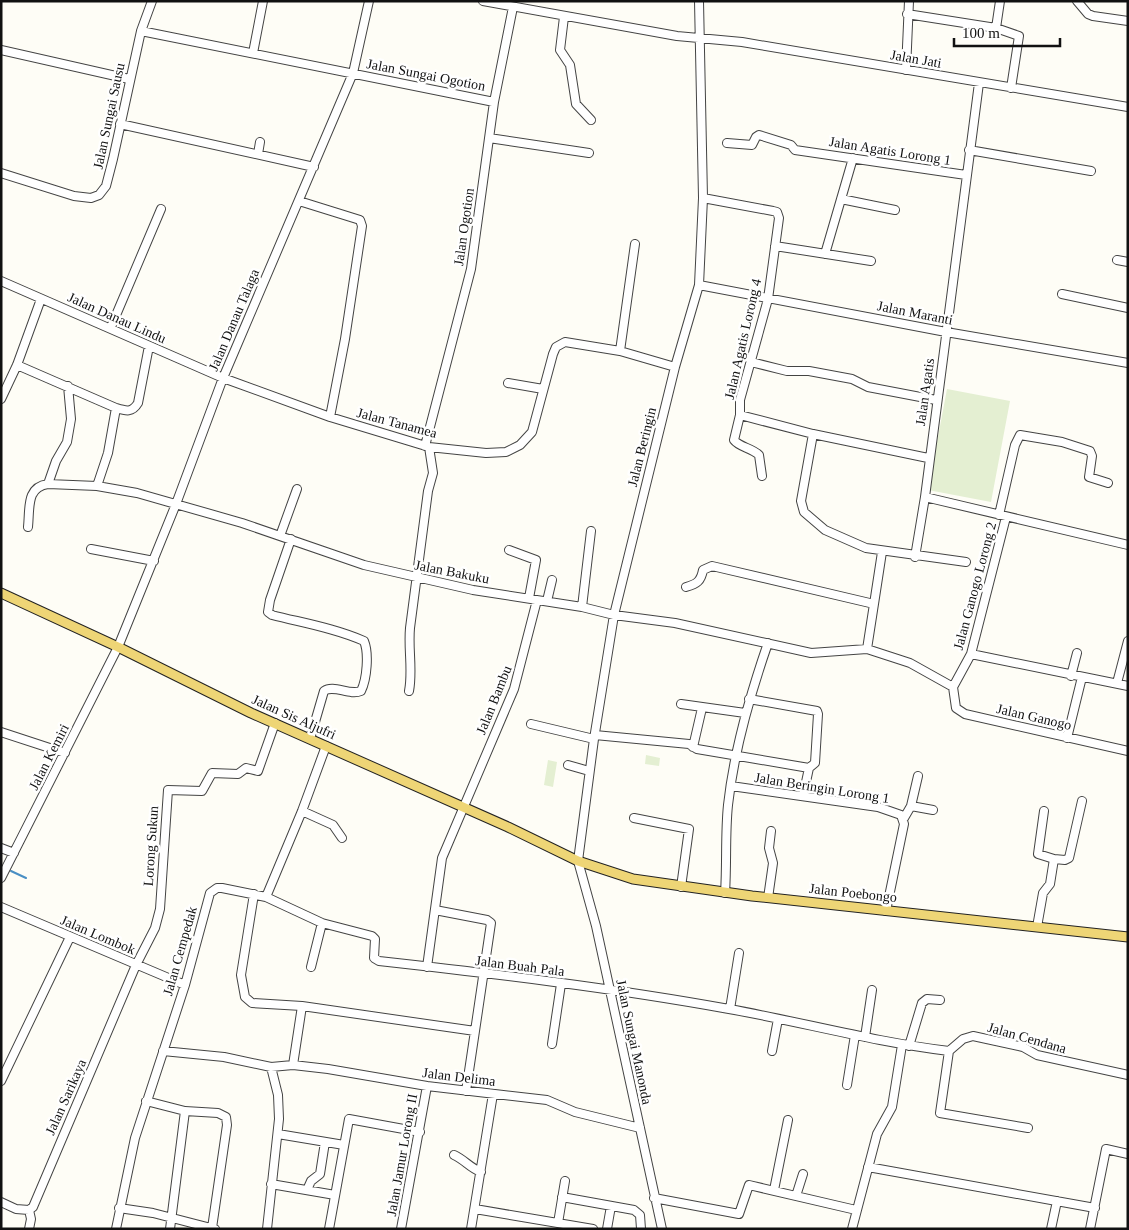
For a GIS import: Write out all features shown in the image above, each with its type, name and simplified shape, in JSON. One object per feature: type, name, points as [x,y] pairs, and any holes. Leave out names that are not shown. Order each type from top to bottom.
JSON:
[{"type":"main road","name":"Jalan Sis Aljufri","points":[[1,593],[118,647],[243,709],[578,861]]},
{"type":"main road","name":"Jalan Poebongo","points":[[578,861],[633,879],[681,887],[1128,937]]},
{"type":"street","name":"Jalan Sungai Sausu","points":[[1,173],[74,196],[91,198],[99,195],[108,180],[141,31],[152,1]]},
{"type":"street","points":[[253,53],[262,1]]},
{"type":"street","name":"Jalan Danau Talaga","points":[[118,647],[154,561],[224,378],[353,73],[369,1]]},
{"type":"street","name":"Jalan Jati","points":[[483,1],[677,36],[742,42],[1128,107]]},
{"type":"street","name":"Jalan Beringin","points":[[578,861],[589,771],[614,616],[675,367],[698,285],[703,198],[699,1]]},
{"type":"street","points":[[906,70],[909,1]]},
{"type":"street","points":[[996,28],[1000,1]]},
{"type":"street","points":[[1077,1],[1088,14],[1093,16],[1128,21]]},
{"type":"street","name":"Jalan Ogotion","points":[[427,447],[471,269],[494,102],[513,7]]},
{"type":"street","points":[[907,14],[996,28],[1019,36],[1011,88]]},
{"type":"street","points":[[564,17],[560,50],[570,65],[576,104],[591,120]]},
{"type":"street","name":"Jalan Sungai Ogotion","points":[[141,31],[494,102]]},
{"type":"street","points":[[1,50],[130,79]]},
{"type":"street","name":"Jalan Agatis","points":[[914,557],[925,497],[928,458],[979,83]]},
{"type":"street","points":[[120,124],[314,167]]},
{"type":"street","name":"Jalan Agatis Lorong 1","points":[[727,143],[752,145],[759,135],[791,145],[794,149],[966,175]]},
{"type":"street","points":[[490,138],[589,153]]},
{"type":"street","points":[[258,154],[260,142]]},
{"type":"street","points":[[969,150],[1091,171]]},
{"type":"street","points":[[825,254],[853,158]]},
{"type":"street","name":"Jalan Agatis Lorong 4","points":[[703,198],[775,211],[779,218],[768,299],[740,400],[740,415],[813,434],[928,458]]},
{"type":"street","points":[[841,199],[895,210]]},
{"type":"street","points":[[299,202],[360,220],[362,226],[345,339],[330,418]]},
{"type":"street","points":[[111,327],[161,210]]},
{"type":"street","points":[[620,351],[635,244]]},
{"type":"street","points":[[775,246],[871,262]]},
{"type":"street","points":[[1117,260],[1128,262]]},
{"type":"street","name":"Jalan Danau Lindu","points":[[1,281],[111,327],[149,346],[224,378]]},
{"type":"street","name":"Jalan Maranti","points":[[698,285],[946,332],[1128,362]]},
{"type":"street","points":[[1062,294],[1128,308]]},
{"type":"street","points":[[1,399],[4,386],[17,365],[41,299]]},
{"type":"street","name":"Jalan Tanamea","points":[[224,378],[330,418],[427,447],[486,452],[514,450],[532,432],[553,354],[560,344],[570,342],[620,351],[675,367]]},
{"type":"street","points":[[17,365],[116,408],[130,411],[138,403],[149,346]]},
{"type":"street","points":[[751,362],[786,371],[809,372],[852,379],[868,387],[936,400]]},
{"type":"street","points":[[508,383],[543,389]]},
{"type":"street","points":[[28,527],[34,489],[48,484],[56,461],[67,442],[71,419],[68,386]]},
{"type":"street","points":[[97,486],[108,453],[116,408]]},
{"type":"street","points":[[740,415],[734,440],[737,444],[758,453],[762,476]]},
{"type":"street","points":[[813,434],[801,502],[804,512],[825,530],[866,548],[882,552],[966,562]]},
{"type":"street","name":"Jalan Ganogo Lorong 2","points":[[953,687],[971,654],[1002,516],[1015,445],[1020,435],[1054,440],[1090,451],[1092,456],[1089,477],[1108,483]]},
{"type":"street","points":[[408,691],[412,677],[409,639],[428,492],[433,473],[427,447]]},
{"type":"street","name":"Jalan Bakuku","points":[[48,484],[97,486],[137,493],[291,539],[364,565],[472,590],[582,606],[614,616],[675,623],[811,653],[867,649],[910,663],[953,687]]},
{"type":"street","points":[[280,536],[297,489]]},
{"type":"street","points":[[925,497],[1128,545]]},
{"type":"street","points":[[582,606],[591,531]]},
{"type":"street","points":[[291,539],[268,607],[269,614],[354,636],[364,641],[366,649],[364,681],[361,691],[354,693],[330,688],[324,691],[310,739]]},
{"type":"street","points":[[91,549],[154,561]]},
{"type":"street","name":"Jalan Bambu","points":[[435,910],[445,850],[514,689],[533,599],[536,560],[509,550]]},
{"type":"street","points":[[867,649],[882,552]]},
{"type":"street","points":[[686,586],[696,584],[702,577],[703,570],[712,566],[874,604]]},
{"type":"street","points":[[547,601],[552,580]]},
{"type":"street","points":[[1117,683],[1128,641]]},
{"type":"street","points":[[725,893],[726,830],[731,786],[745,713],[768,643]]},
{"type":"street","name":"Jalan Kemiri","points":[[1,878],[118,647]]},
{"type":"street","points":[[1071,676],[1077,653]]},
{"type":"street","points":[[971,654],[1071,676],[1128,686]]},
{"type":"street","points":[[1067,738],[1082,677]]},
{"type":"street","name":"Jalan Ganogo","points":[[953,687],[954,703],[961,712],[1128,751]]},
{"type":"street","points":[[749,699],[817,711],[816,763],[809,768],[803,796]]},
{"type":"street","points":[[681,704],[745,713]]},
{"type":"street","points":[[693,747],[702,708]]},
{"type":"street","name":"Lorong Sukun","points":[[136,965],[155,928],[160,909],[168,790],[202,791],[212,773],[238,774],[246,768],[258,771],[275,723]]},
{"type":"street","points":[[531,724],[594,737],[673,742],[737,756],[809,768]]},
{"type":"street","points":[[1,732],[65,752]]},
{"type":"street","points":[[266,897],[302,812],[326,746]]},
{"type":"street","points":[[568,765],[589,771]]},
{"type":"street","points":[[904,818],[911,806],[918,776]]},
{"type":"street","name":"Jalan Beringin Lorong 1","points":[[731,786],[878,807],[897,812],[904,818],[886,911]]},
{"type":"street","points":[[1044,811],[1038,854],[1065,860],[1069,858],[1082,801]]},
{"type":"street","points":[[911,806],[933,810]]},
{"type":"street","points":[[302,812],[333,825],[342,838]]},
{"type":"street","points":[[634,818],[688,829],[681,887]]},
{"type":"street","points":[[768,898],[773,863],[769,848],[771,831]]},
{"type":"street","points":[[1,848],[14,854]]},
{"type":"street","points":[[1038,927],[1043,893],[1050,884],[1054,859]]},
{"type":"street","name":"Jalan Sungai Manonda","points":[[578,861],[610,989],[662,1229]]},
{"type":"street","name":"Jalan Cempedak","points":[[116,1229],[119,1208],[146,1101],[185,985],[210,893],[217,888],[222,888],[266,897]]},
{"type":"street","points":[[254,894],[241,976],[245,997],[252,1003],[302,1006],[475,1032]]},
{"type":"street","name":"Jalan Buah Pala","points":[[266,897],[322,923],[372,936],[375,939],[374,958],[377,961],[610,989]]},
{"type":"street","name":"Jalan Lombok","points":[[1,907],[185,985]]},
{"type":"street","points":[[427,967],[435,910],[490,922],[492,926],[466,1091]]},
{"type":"street","points":[[311,967],[322,923]]},
{"type":"street","points":[[1,1081],[70,937]]},
{"type":"street","points":[[730,1009],[739,953]]},
{"type":"street","name":"Jalan Sarikaya","points":[[29,1210],[136,965]]},
{"type":"street","points":[[552,1044],[561,984]]},
{"type":"street","points":[[610,989],[730,1009],[905,1046],[949,1051],[941,1114],[1028,1128]]},
{"type":"street","points":[[865,1037],[872,990]]},
{"type":"street","points":[[852,1229],[877,1134],[892,1107],[905,1046],[922,1003],[927,999],[940,1000]]},
{"type":"street","points":[[293,1065],[302,1006]]},
{"type":"street","points":[[772,1051],[778,1019]]},
{"type":"street","points":[[847,1085],[855,1035]]},
{"type":"street","name":"Jalan Cendana","points":[[949,1051],[963,1039],[973,1036],[1023,1047],[1037,1056],[1128,1074]]},
{"type":"street","name":"Jalan Delima","points":[[163,1051],[216,1056],[271,1067],[293,1065],[427,1086],[552,1100],[575,1112],[640,1128]]},
{"type":"street","points":[[267,1229],[278,1134],[278,1094],[271,1067]]},
{"type":"street","name":"Jalan Jamur Lorong II","points":[[401,1229],[427,1086]]},
{"type":"street","points":[[471,1229],[493,1094]]},
{"type":"street","points":[[146,1101],[185,1111],[218,1113],[226,1117],[227,1125],[212,1228]]},
{"type":"street","points":[[170,1229],[185,1111]]},
{"type":"street","points":[[329,1229],[344,1145],[351,1119],[420,1132]]},
{"type":"street","points":[[774,1190],[788,1120]]},
{"type":"street","points":[[278,1134],[344,1145]]},
{"type":"street","points":[[307,1190],[312,1181],[319,1175],[325,1142]]},
{"type":"street","points":[[1090,1229],[1106,1149],[1128,1154]]},
{"type":"street","points":[[454,1155],[463,1159],[470,1168],[481,1172]]},
{"type":"street","points":[[868,1167],[1094,1208]]},
{"type":"street","points":[[796,1196],[803,1174]]},
{"type":"street","points":[[558,1223],[565,1181]]},
{"type":"street","points":[[271,1184],[335,1195]]},
{"type":"street","points":[[654,1198],[739,1214],[747,1185],[856,1210]]},
{"type":"street","points":[[562,1197],[636,1212],[640,1217],[641,1229]]},
{"type":"street","points":[[1051,1229],[1057,1201]]},
{"type":"street","points":[[1,1202],[16,1209],[29,1210],[31,1219],[30,1229]]},
{"type":"street","points":[[607,1229],[611,1206]]},
{"type":"street","points":[[119,1208],[215,1229]]},
{"type":"street","points":[[475,1209],[591,1229]]},
{"type":"green space","points":[[947,389],[1010,401],[991,502],[928,490]]},
{"type":"green space","points":[[646,755],[660,758],[659,766],[645,764]]},
{"type":"green space","points":[[548,760],[557,762],[553,787],[544,785]]},
{"type":"waterway","points":[[11,871],[26,878]]}]
